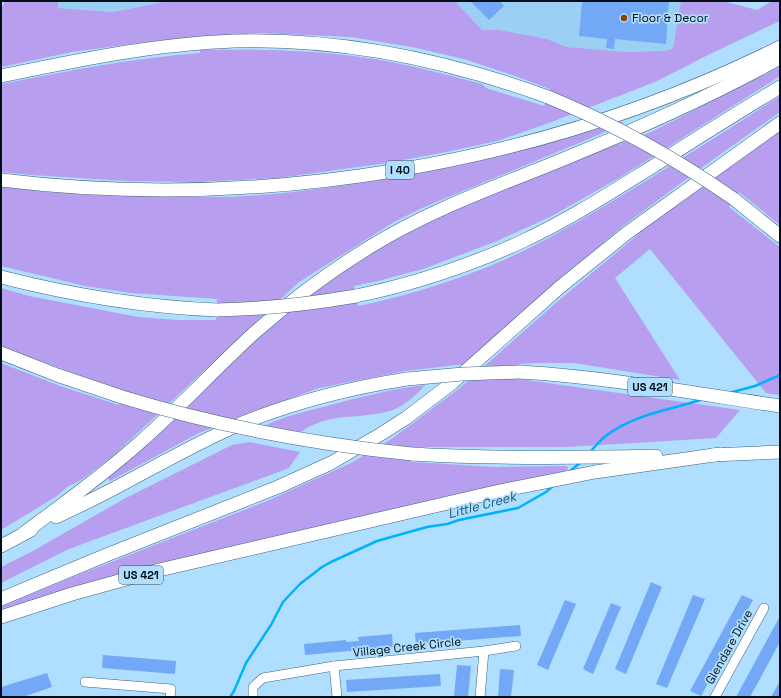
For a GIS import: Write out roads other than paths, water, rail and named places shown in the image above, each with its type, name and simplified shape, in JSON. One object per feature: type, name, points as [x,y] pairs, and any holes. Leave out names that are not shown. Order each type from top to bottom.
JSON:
[{"type":"highway","points":[[1,76],[91,58],[176,46],[234,41],[321,44],[378,51],[435,62],[491,78],[548,97],[593,116],[638,139],[688,168],[734,199],[778,233]]},
{"type":"highway","name":"I 40","points":[[1,180],[62,186],[192,190],[278,185],[328,180],[406,169],[498,149],[614,115],[736,68],[780,47]]},
{"type":"highway","points":[[24,533],[87,486],[138,445],[236,350],[281,310],[325,276],[374,244],[452,205],[652,121],[730,84],[780,58]]},
{"type":"highway","points":[[1,277],[107,300],[165,307],[217,310],[294,305],[356,296],[400,286],[442,274],[496,253],[536,234],[605,196],[780,86]]},
{"type":"highway","points":[[1,598],[278,487],[331,463],[381,434],[452,383],[560,287],[622,237],[780,122]]},
{"type":"highway","points":[[1,353],[57,375],[122,397],[192,417],[271,435],[328,444],[412,454],[525,459],[721,454]]},
{"type":"highway","name":"US 421","points":[[1,546],[188,448],[241,424],[323,396],[351,389],[406,379],[463,374],[519,372],[550,374],[612,381],[780,406]]},
{"type":"highway","name":"US 421","points":[[1,617],[79,592],[155,571],[495,492],[603,471],[721,454],[780,452]]},
{"type":"street","name":"Glendare Drive","points":[[715,697],[764,608]]},
{"type":"street","name":"Village Creek Circle","points":[[253,697],[253,687],[263,678],[334,666],[484,651],[516,646]]},
{"type":"street","points":[[480,697],[484,651]]},
{"type":"street","points":[[334,666],[337,697]]},
{"type":"street","points":[[85,682],[171,693]]},
{"type":"waterway","name":"Little Creek","points":[[729,393],[755,386],[780,375]]},
{"type":"waterway","name":"Little Creek","points":[[589,453],[607,435],[629,422],[641,417],[703,399]]},
{"type":"waterway","name":"Little Creek","points":[[570,471],[580,463]]},
{"type":"waterway","name":"Little Creek","points":[[230,697],[246,663],[271,625],[283,602],[300,584],[322,567],[377,541],[427,527],[518,508],[546,492],[553,486]]},
{"type":"place","name":"Floor & Decor","points":[[624,18]]}]
